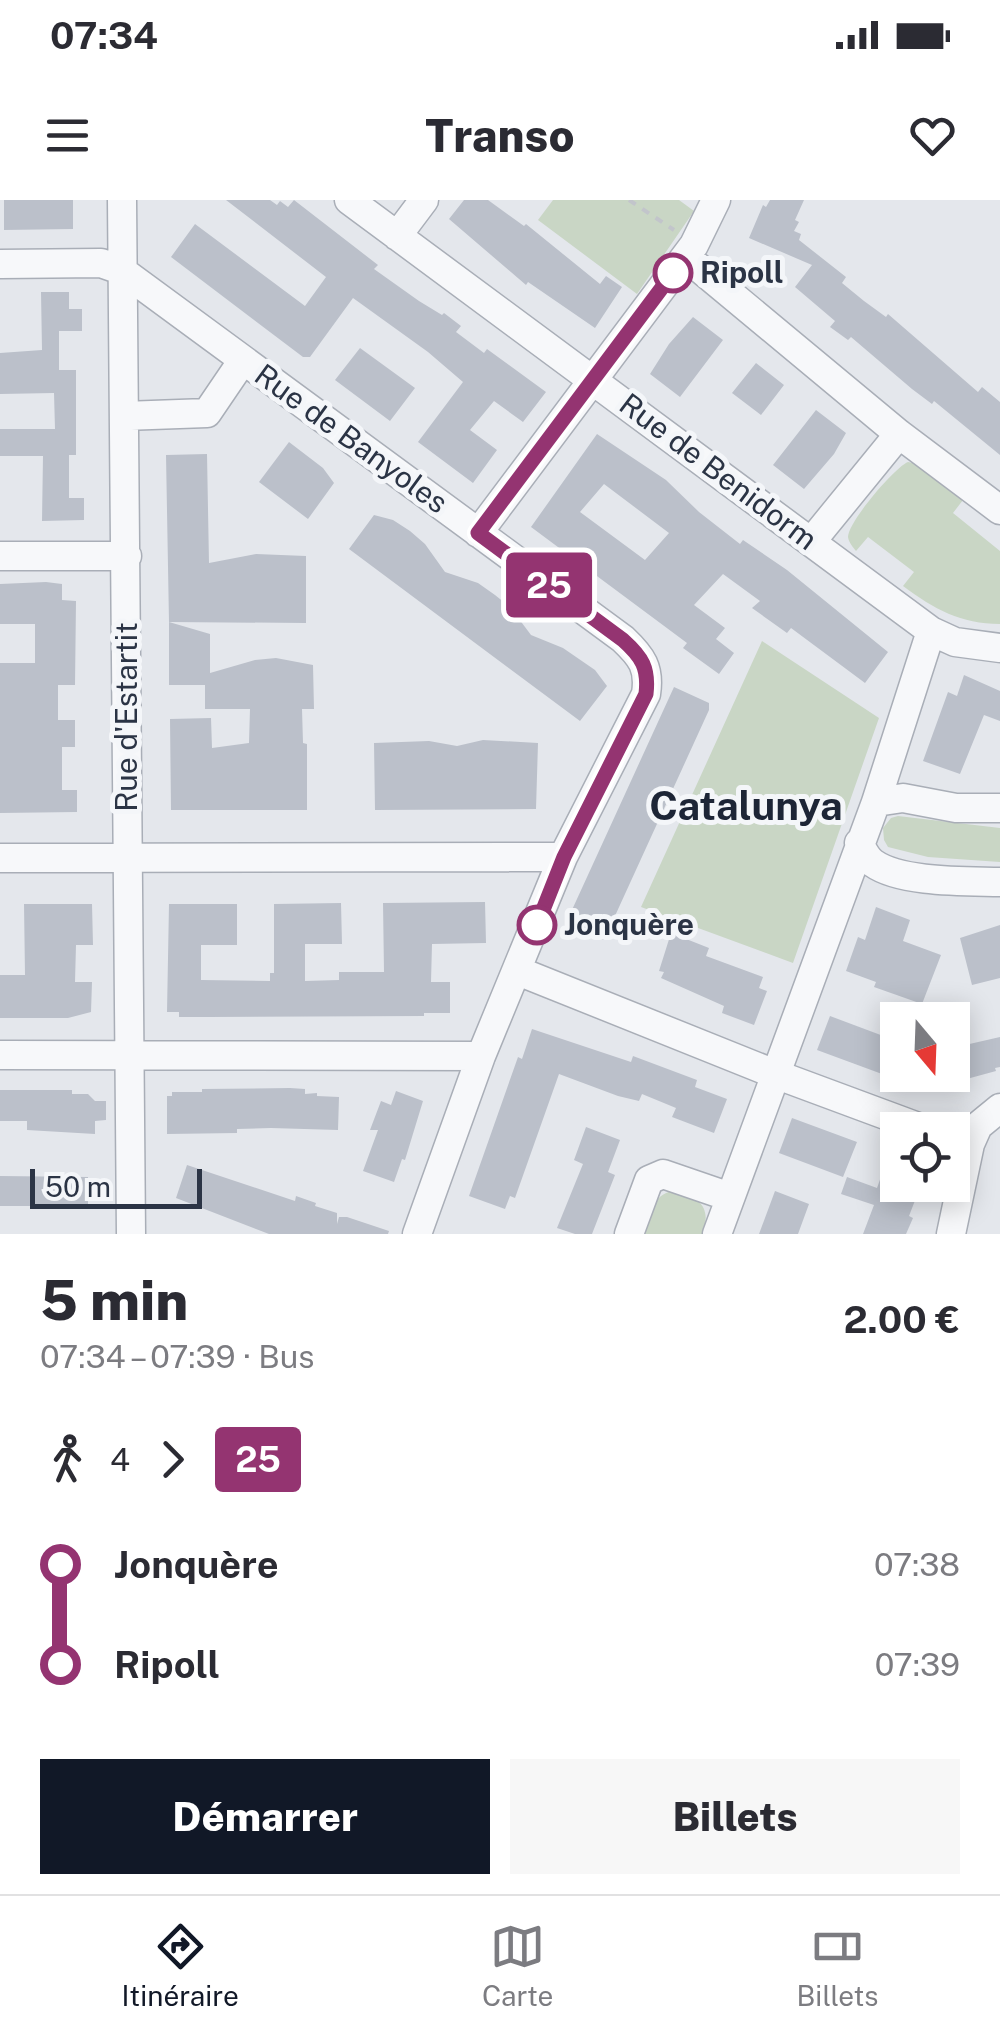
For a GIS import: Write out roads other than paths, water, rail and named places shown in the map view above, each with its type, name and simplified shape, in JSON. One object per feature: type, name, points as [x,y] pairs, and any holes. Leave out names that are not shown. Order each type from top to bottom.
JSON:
[{"type":"street","name":"Rue d'Estartit","points":[[122,200],[131,1234]]},
{"type":"street","name":"Rue de Benidorm","points":[[349,200],[931,630],[955,642],[1000,648]]},
{"type":"street","points":[[397,236],[424,200]]},
{"type":"street","points":[[478,533],[690,251],[716,200]]},
{"type":"street","points":[[690,251],[899,434],[1000,510]]},
{"type":"street","points":[[0,264],[102,263],[121,270]]},
{"type":"street","name":"Rue de Banyoles","points":[[121,270],[643,658],[648,677],[646,694],[564,857],[481,1056],[417,1234]]},
{"type":"street","points":[[124,416],[207,413],[243,360]]},
{"type":"street","points":[[811,542],[899,434]]},
{"type":"street","points":[[0,556],[126,556]]},
{"type":"street","points":[[717,1234],[876,802],[931,630]]},
{"type":"street","points":[[876,802],[903,798],[956,808],[1000,808]]},
{"type":"street","points":[[859,843],[869,860],[887,870],[948,880],[1000,882]]},
{"type":"street","points":[[0,858],[564,857]]},
{"type":"street","points":[[518,971],[880,1113]]},
{"type":"street","points":[[0,1055],[481,1056]]},
{"type":"street","points":[[970,1134],[1000,1108]]},
{"type":"street","points":[[629,1234],[649,1180],[663,1174],[730,1197]]},
{"type":"street","points":[[950,1234],[954,1202]]},
{"type":"place","name":"Ripoll","points":[[673,273]]},
{"type":"place","name":"Jonquère","points":[[537,925]]},
{"type":"district","name":"Catalunya","points":[[746,806]]}]
